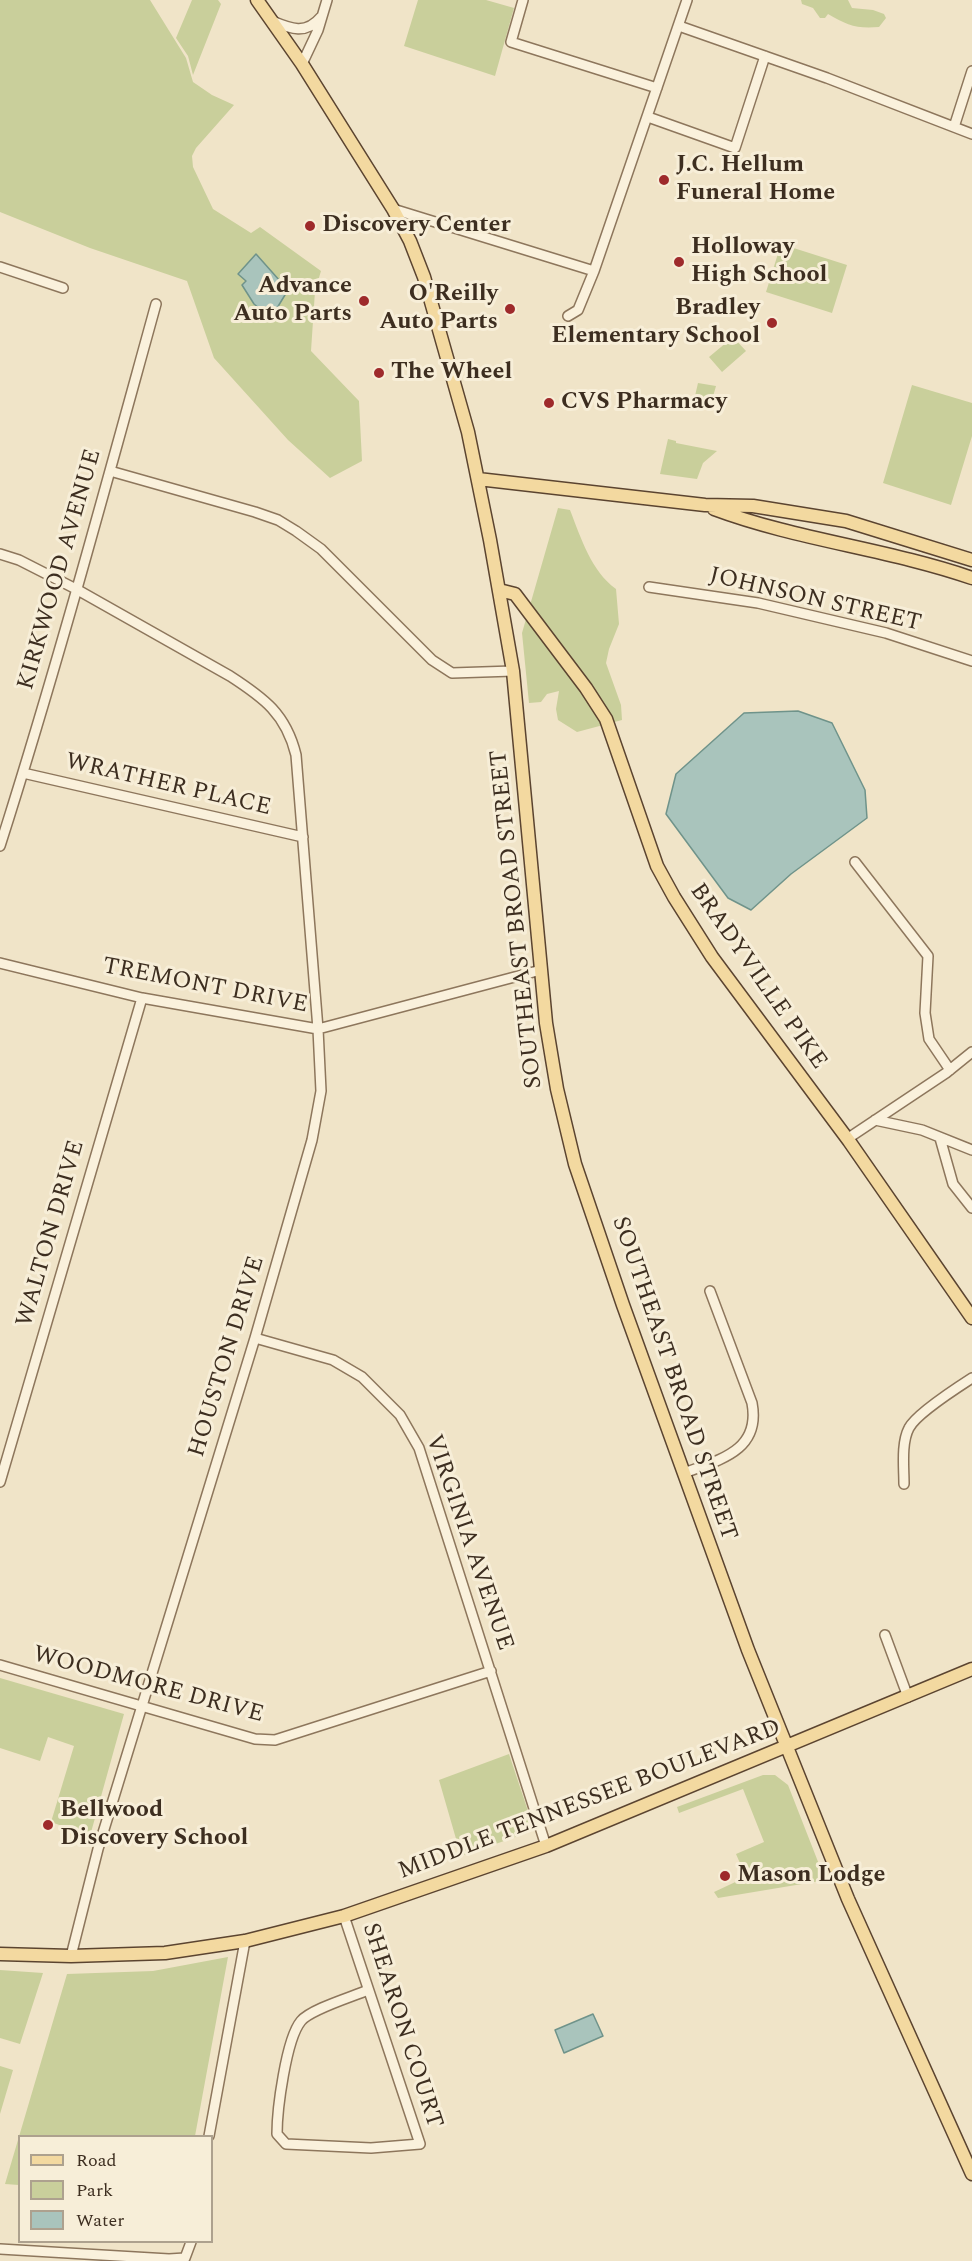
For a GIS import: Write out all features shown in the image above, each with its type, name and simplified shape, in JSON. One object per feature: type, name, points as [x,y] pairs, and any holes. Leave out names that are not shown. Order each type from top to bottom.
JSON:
[{"type":"main road","name":"SOUTHEAST BROAD STREET","points":[[257,0],[302,64],[393,209],[410,241],[424,277],[468,432],[500,590],[513,671],[546,1023],[557,1089],[575,1164],[623,1305],[748,1650],[851,1905],[972,2174]]},
{"type":"main road","points":[[478,479],[705,505],[753,506],[846,521],[972,560]]},
{"type":"main road","points":[[705,505],[750,522],[901,558],[972,578]]},
{"type":"main road","name":"BRADYVILLE PIKE","points":[[500,590],[515,594],[586,688],[606,719],[657,866],[712,957],[847,1139],[972,1318]]},
{"type":"main road","name":"MIDDLE TENNESSEE BOULEVARD","points":[[0,1954],[71,1956],[165,1953],[245,1941],[344,1916],[546,1846],[787,1748],[972,1669]]},
{"type":"street","points":[[302,64],[327,0]]},
{"type":"street","points":[[523,0],[511,42],[657,88]]},
{"type":"street","points":[[568,316],[578,310],[594,271],[687,0]]},
{"type":"street","points":[[271,21],[290,27],[306,28],[314,25],[322,15]]},
{"type":"street","points":[[679,26],[972,134]]},
{"type":"street","points":[[648,117],[735,148],[765,56]]},
{"type":"street","points":[[954,127],[972,71]]},
{"type":"street","points":[[393,209],[594,271]]},
{"type":"street","points":[[0,267],[63,288]]},
{"type":"street","name":"KIRKWOOD AVENUE","points":[[0,846],[110,471],[156,304]]},
{"type":"street","points":[[110,471],[278,520],[321,549],[432,660],[442,667],[452,673],[513,671]]},
{"type":"street","name":"HOUSTON DRIVE","points":[[0,554],[19,560],[76,589],[230,676],[254,691],[273,708],[291,735],[296,755],[318,1029],[321,1091],[312,1140],[255,1338],[98,1850],[71,1956]]},
{"type":"street","name":"JOHNSON STREET","points":[[648,587],[758,603],[886,633],[972,661]]},
{"type":"street","name":"WRATHER PLACE","points":[[23,773],[303,837]]},
{"type":"street","points":[[855,862],[928,956],[925,1013],[929,1039],[950,1070]]},
{"type":"street","name":"TREMONT DRIVE","points":[[0,963],[142,998],[318,1029],[541,970]]},
{"type":"street","name":"WALTON DRIVE","points":[[0,1482],[142,998]]},
{"type":"street","points":[[847,1139],[950,1070],[972,1052]]},
{"type":"street","points":[[875,1120],[922,1130],[972,1150]]},
{"type":"street","points":[[940,1138],[952,1184],[972,1208]]},
{"type":"street","points":[[684,1473],[731,1455],[743,1444],[751,1431],[755,1417],[752,1403],[710,1291]]},
{"type":"street","name":"VIRGINIA AVENUE","points":[[255,1338],[333,1360],[362,1377],[400,1415],[419,1448],[546,1846]]},
{"type":"street","points":[[904,1484],[905,1443],[909,1427],[936,1403],[972,1378]]},
{"type":"street","points":[[885,1635],[908,1697]]},
{"type":"street","name":"WOODMORE DRIVE","points":[[0,1665],[255,1739],[274,1740],[492,1671]]},
{"type":"street","name":"SHEARON COURT","points":[[344,1916],[420,2144],[371,2148],[286,2144],[277,2134],[277,2118],[292,2037],[301,2020],[321,2008],[368,1990]]},
{"type":"street","points":[[209,2135],[245,1941]]},
{"type":"street","points":[[0,2249],[169,2259],[185,2258],[189,2243]]},
{"type":"green space","points":[[0,0],[150,0],[186,58],[193,82],[212,95],[234,105],[196,148],[192,156],[193,167],[213,209],[251,233],[260,227],[321,271],[315,291],[311,351],[359,401],[362,461],[330,478],[288,440],[214,358],[187,281],[90,248],[0,212]]},
{"type":"green space","points":[[192,0],[218,0],[221,4],[193,75],[188,56],[176,38]]},
{"type":"green space","points":[[418,0],[486,0],[514,8],[495,76],[404,46]]},
{"type":"green space","points":[[801,0],[848,0],[852,8],[873,10],[884,14],[886,18],[879,27],[858,27],[828,14],[825,18],[820,18],[813,8],[802,4]]},
{"type":"green space","points":[[781,244],[847,265],[832,313],[766,292]]},
{"type":"green space","points":[[733,337],[746,351],[722,372],[709,357]]},
{"type":"green space","points":[[698,383],[716,386],[712,400],[695,396]]},
{"type":"green space","points":[[912,385],[972,403],[972,436],[951,505],[883,483]]},
{"type":"green space","points":[[668,439],[676,443],[717,451],[703,463],[697,479],[660,474]]},
{"type":"green space","points":[[558,508],[570,510],[593,563],[607,582],[616,589],[619,624],[606,663],[621,705],[622,720],[577,732],[558,720],[556,709],[559,691],[547,694],[541,702],[529,703],[522,633]]},
{"type":"green space","points":[[0,1678],[124,1714],[90,1836],[51,1822],[74,1746],[48,1737],[40,1761],[0,1748]]},
{"type":"green space","points":[[509,1754],[530,1817],[527,1833],[461,1856],[439,1780]]},
{"type":"green space","points":[[763,1775],[775,1775],[788,1785],[824,1877],[820,1881],[718,1898],[714,1892],[746,1877],[736,1854],[764,1842],[743,1789],[679,1813],[677,1807]]},
{"type":"green space","points":[[228,1957],[195,2135],[19,2135],[67,1974],[153,1971]]},
{"type":"green space","points":[[0,1970],[43,1973],[20,2044],[0,2038]]},
{"type":"green space","points":[[0,2066],[13,2070],[0,2114]]},
{"type":"green space","points":[[18,2140],[18,2185],[5,2184]]},
{"type":"water","points":[[256,254],[288,290],[271,318],[254,304],[242,285],[246,281],[238,274]]},
{"type":"water","points":[[798,711],[832,723],[865,790],[867,818],[791,874],[751,910],[728,898],[666,814],[676,774],[744,713]]},
{"type":"water","points":[[593,2014],[603,2036],[564,2053],[555,2030]]},
{"type":"place","name":"J.C. Hellum Funeral Home","points":[[664,180]]},
{"type":"place","name":"Discovery Center","points":[[310,226]]},
{"type":"place","name":"Holloway High School","points":[[679,262]]},
{"type":"place","name":"Advance Auto Parts","points":[[364,301]]},
{"type":"place","name":"O'Reilly Auto Parts","points":[[510,309]]},
{"type":"place","name":"Bradley Elementary School","points":[[772,323]]},
{"type":"place","name":"The Wheel","points":[[379,373]]},
{"type":"place","name":"CVS Pharmacy","points":[[549,403]]},
{"type":"place","name":"Bellwood Discovery School","points":[[48,1825]]},
{"type":"place","name":"Mason Lodge","points":[[725,1876]]}]
